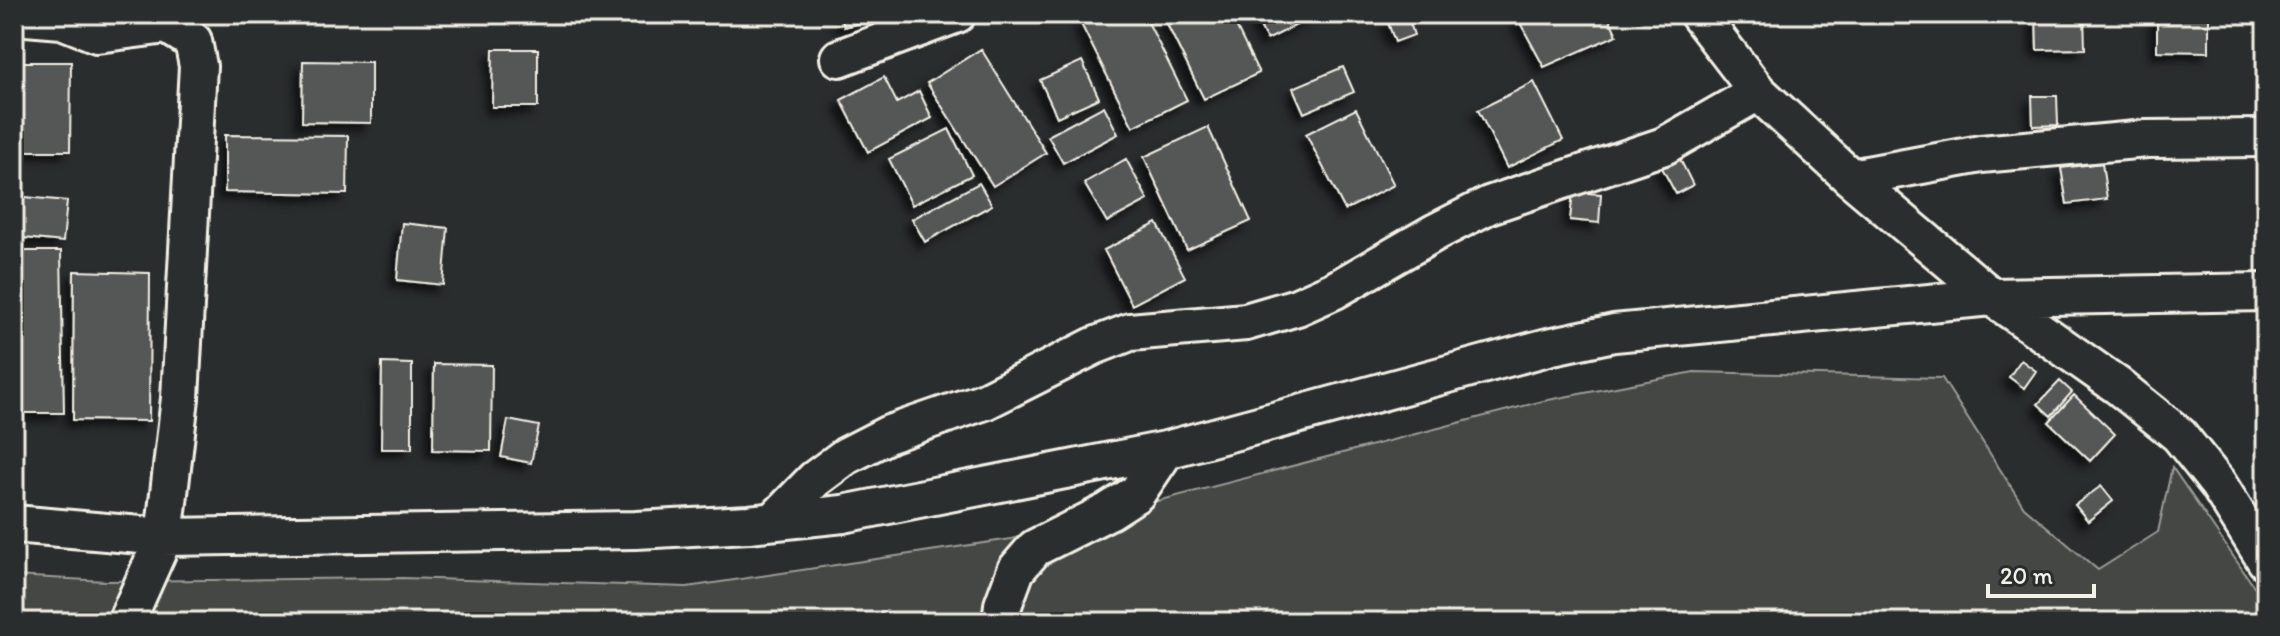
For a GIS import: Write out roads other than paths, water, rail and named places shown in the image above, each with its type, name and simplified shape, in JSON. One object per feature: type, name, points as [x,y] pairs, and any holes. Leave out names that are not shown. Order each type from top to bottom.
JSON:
[{"type":"street","points":[[839,58],[957,14]]},
{"type":"street","points":[[1698,14],[1758,92],[1851,178],[1992,297],[2118,386],[2179,435],[2218,484],[2266,561]]},
{"type":"street","points":[[14,16],[62,20],[97,34],[167,25],[193,41],[198,66],[181,382],[164,537],[126,622]]},
{"type":"street","points":[[774,521],[815,479],[846,456],[889,434],[985,401],[1094,346],[1130,332],[1246,322],[1297,307],[1335,290],[1489,205],[1664,146],[1758,92]]},
{"type":"street","points":[[1851,178],[1981,154],[2147,139],[2266,138]]},
{"type":"street","points":[[14,524],[164,537],[636,530],[843,514],[1166,450],[1548,347],[1614,333],[1992,297],[2266,292]]},
{"type":"street","points":[[1001,622],[1003,605],[1016,570],[1035,548],[1109,511],[1137,493],[1166,450]]}]
